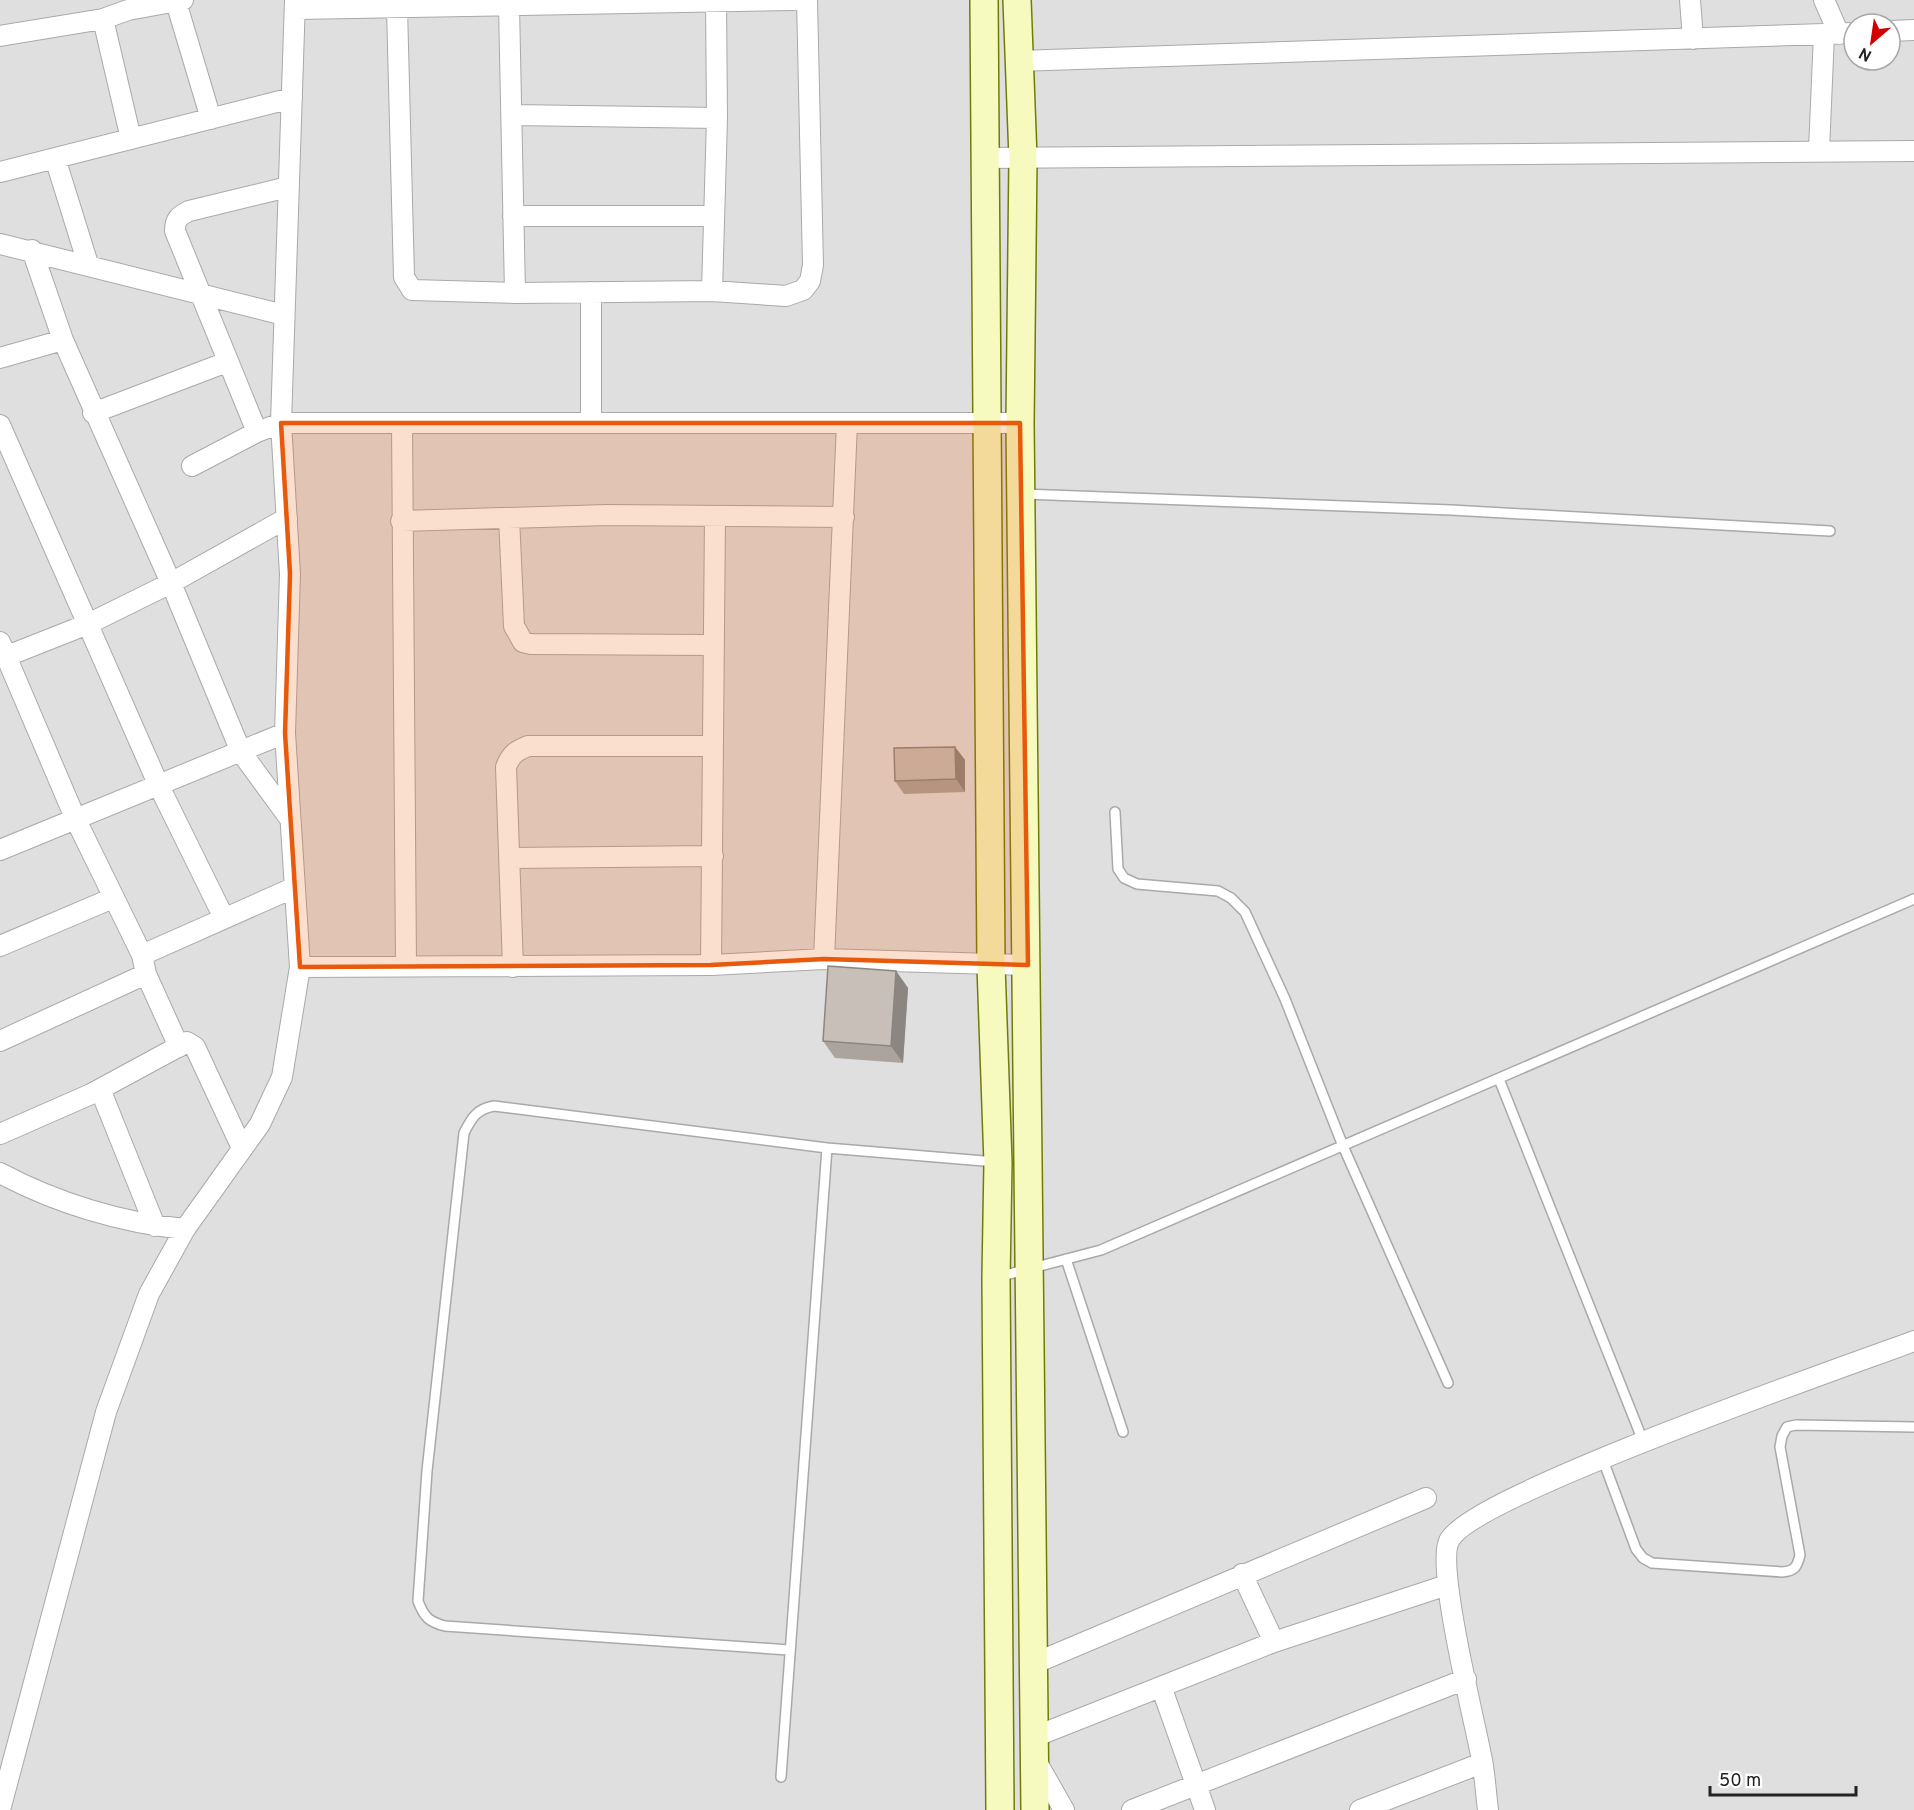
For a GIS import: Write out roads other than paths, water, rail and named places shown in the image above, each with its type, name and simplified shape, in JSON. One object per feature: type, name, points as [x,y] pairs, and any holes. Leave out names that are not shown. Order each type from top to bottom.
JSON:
[{"type":"main road","points":[[984,0],[991,966],[998,1163],[996,1278],[1000,1810]]},
{"type":"main road","points":[[1017,0],[1023,158],[1020,423],[1028,965],[1035,1810]]},
{"type":"main road","points":[[998,1528],[1031,1526]]},
{"type":"street","points":[[712,291],[717,118],[716,0]]},
{"type":"street","points":[[0,1810],[106,1412],[149,1294],[185,1229],[260,1124],[282,1077],[300,968],[293,888],[285,733],[290,574],[281,423],[296,5],[397,8],[793,0]]},
{"type":"street","points":[[397,8],[404,278],[412,290],[515,293],[712,291],[786,296],[803,290],[810,281],[813,265],[807,0]]},
{"type":"street","points":[[1690,0],[1693,39]]},
{"type":"street","points":[[1819,150],[1839,34],[1824,0]]},
{"type":"street","points":[[0,36],[103,19],[127,5],[179,1],[211,119]]},
{"type":"street","points":[[509,6],[515,293]]},
{"type":"street","points":[[103,19],[131,139]]},
{"type":"street","points":[[1018,61],[1839,34]]},
{"type":"street","points":[[0,172],[292,98]]},
{"type":"street","points":[[512,115],[717,118]]},
{"type":"street","points":[[985,158],[1914,151]]},
{"type":"street","points":[[55,158],[88,264]]},
{"type":"street","points":[[257,432],[174,231],[179,216],[189,211],[288,187]]},
{"type":"street","points":[[513,216],[714,216]]},
{"type":"street","points":[[0,244],[88,264],[202,296],[284,315]]},
{"type":"street","points":[[32,250],[63,340],[93,413],[171,583],[241,752],[290,819]]},
{"type":"street","points":[[591,292],[591,423]]},
{"type":"street","points":[[0,358],[63,340]]},
{"type":"street","points":[[93,413],[227,362]]},
{"type":"street","points":[[192,466],[257,432],[281,423],[1020,423]]},
{"type":"street","points":[[402,423],[406,965]]},
{"type":"street","points":[[824,959],[847,423]]},
{"type":"street","points":[[0,425],[159,786],[224,918]]},
{"type":"street","points":[[401,521],[715,516],[844,517]]},
{"type":"street","points":[[711,965],[715,516]]},
{"type":"street","points":[[179,1047],[144,965],[76,820],[4,649],[88,624],[171,583],[287,518]]},
{"type":"street","points":[[509,518],[514,626],[523,642],[713,645]]},
{"type":"street","points":[[0,850],[285,733]]},
{"type":"street","points":[[513,967],[506,767],[516,751],[528,746],[713,746]]},
{"type":"street","points":[[510,858],[712,856]]},
{"type":"street","points":[[0,1041],[144,965],[224,918],[293,888]]},
{"type":"street","points":[[0,946],[113,898]]},
{"type":"street","points":[[300,968],[406,965],[513,967],[711,965],[824,959],[991,966],[1028,965]]},
{"type":"street","points":[[0,1134],[100,1089],[187,1042],[195,1047],[242,1148]]},
{"type":"street","points":[[100,1089],[155,1226]]},
{"type":"street","points":[[0,1173],[38,1194],[155,1226],[185,1229]]},
{"type":"street","points":[[1488,1810],[1482,1762],[1447,1586],[1448,1542],[1457,1531],[1485,1511],[1643,1441],[1914,1341]]},
{"type":"street","points":[[1032,1664],[1426,1498]]},
{"type":"street","points":[[1242,1574],[1275,1642]]},
{"type":"street","points":[[1064,1810],[1034,1747],[1162,1689],[1275,1642],[1447,1586]]},
{"type":"street","points":[[1132,1810],[1466,1679]]},
{"type":"street","points":[[1162,1689],[1205,1810]]},
{"type":"street","points":[[1360,1810],[1482,1762]]},
{"type":"lane","points":[[1022,494],[1432,509],[1830,531]]},
{"type":"lane","points":[[1115,812],[1118,869],[1125,878],[1137,884],[1218,891],[1231,898],[1245,912],[1285,999],[1343,1146],[1448,1383]]},
{"type":"lane","points":[[996,1278],[1101,1250],[1914,898]]},
{"type":"lane","points":[[1499,1079],[1643,1441]]},
{"type":"lane","points":[[789,1650],[445,1626],[430,1622],[423,1613],[418,1601],[427,1471],[464,1133],[472,1117],[481,1108],[494,1106],[827,1148],[998,1163]]},
{"type":"lane","points":[[781,1777],[827,1148]]},
{"type":"lane","points":[[1066,1259],[1124,1432]]},
{"type":"lane","points":[[1603,1460],[1636,1549],[1643,1558],[1652,1563],[1792,1571],[1798,1566],[1800,1555],[1780,1447],[1787,1427],[1880,1424],[1914,1426]]}]
